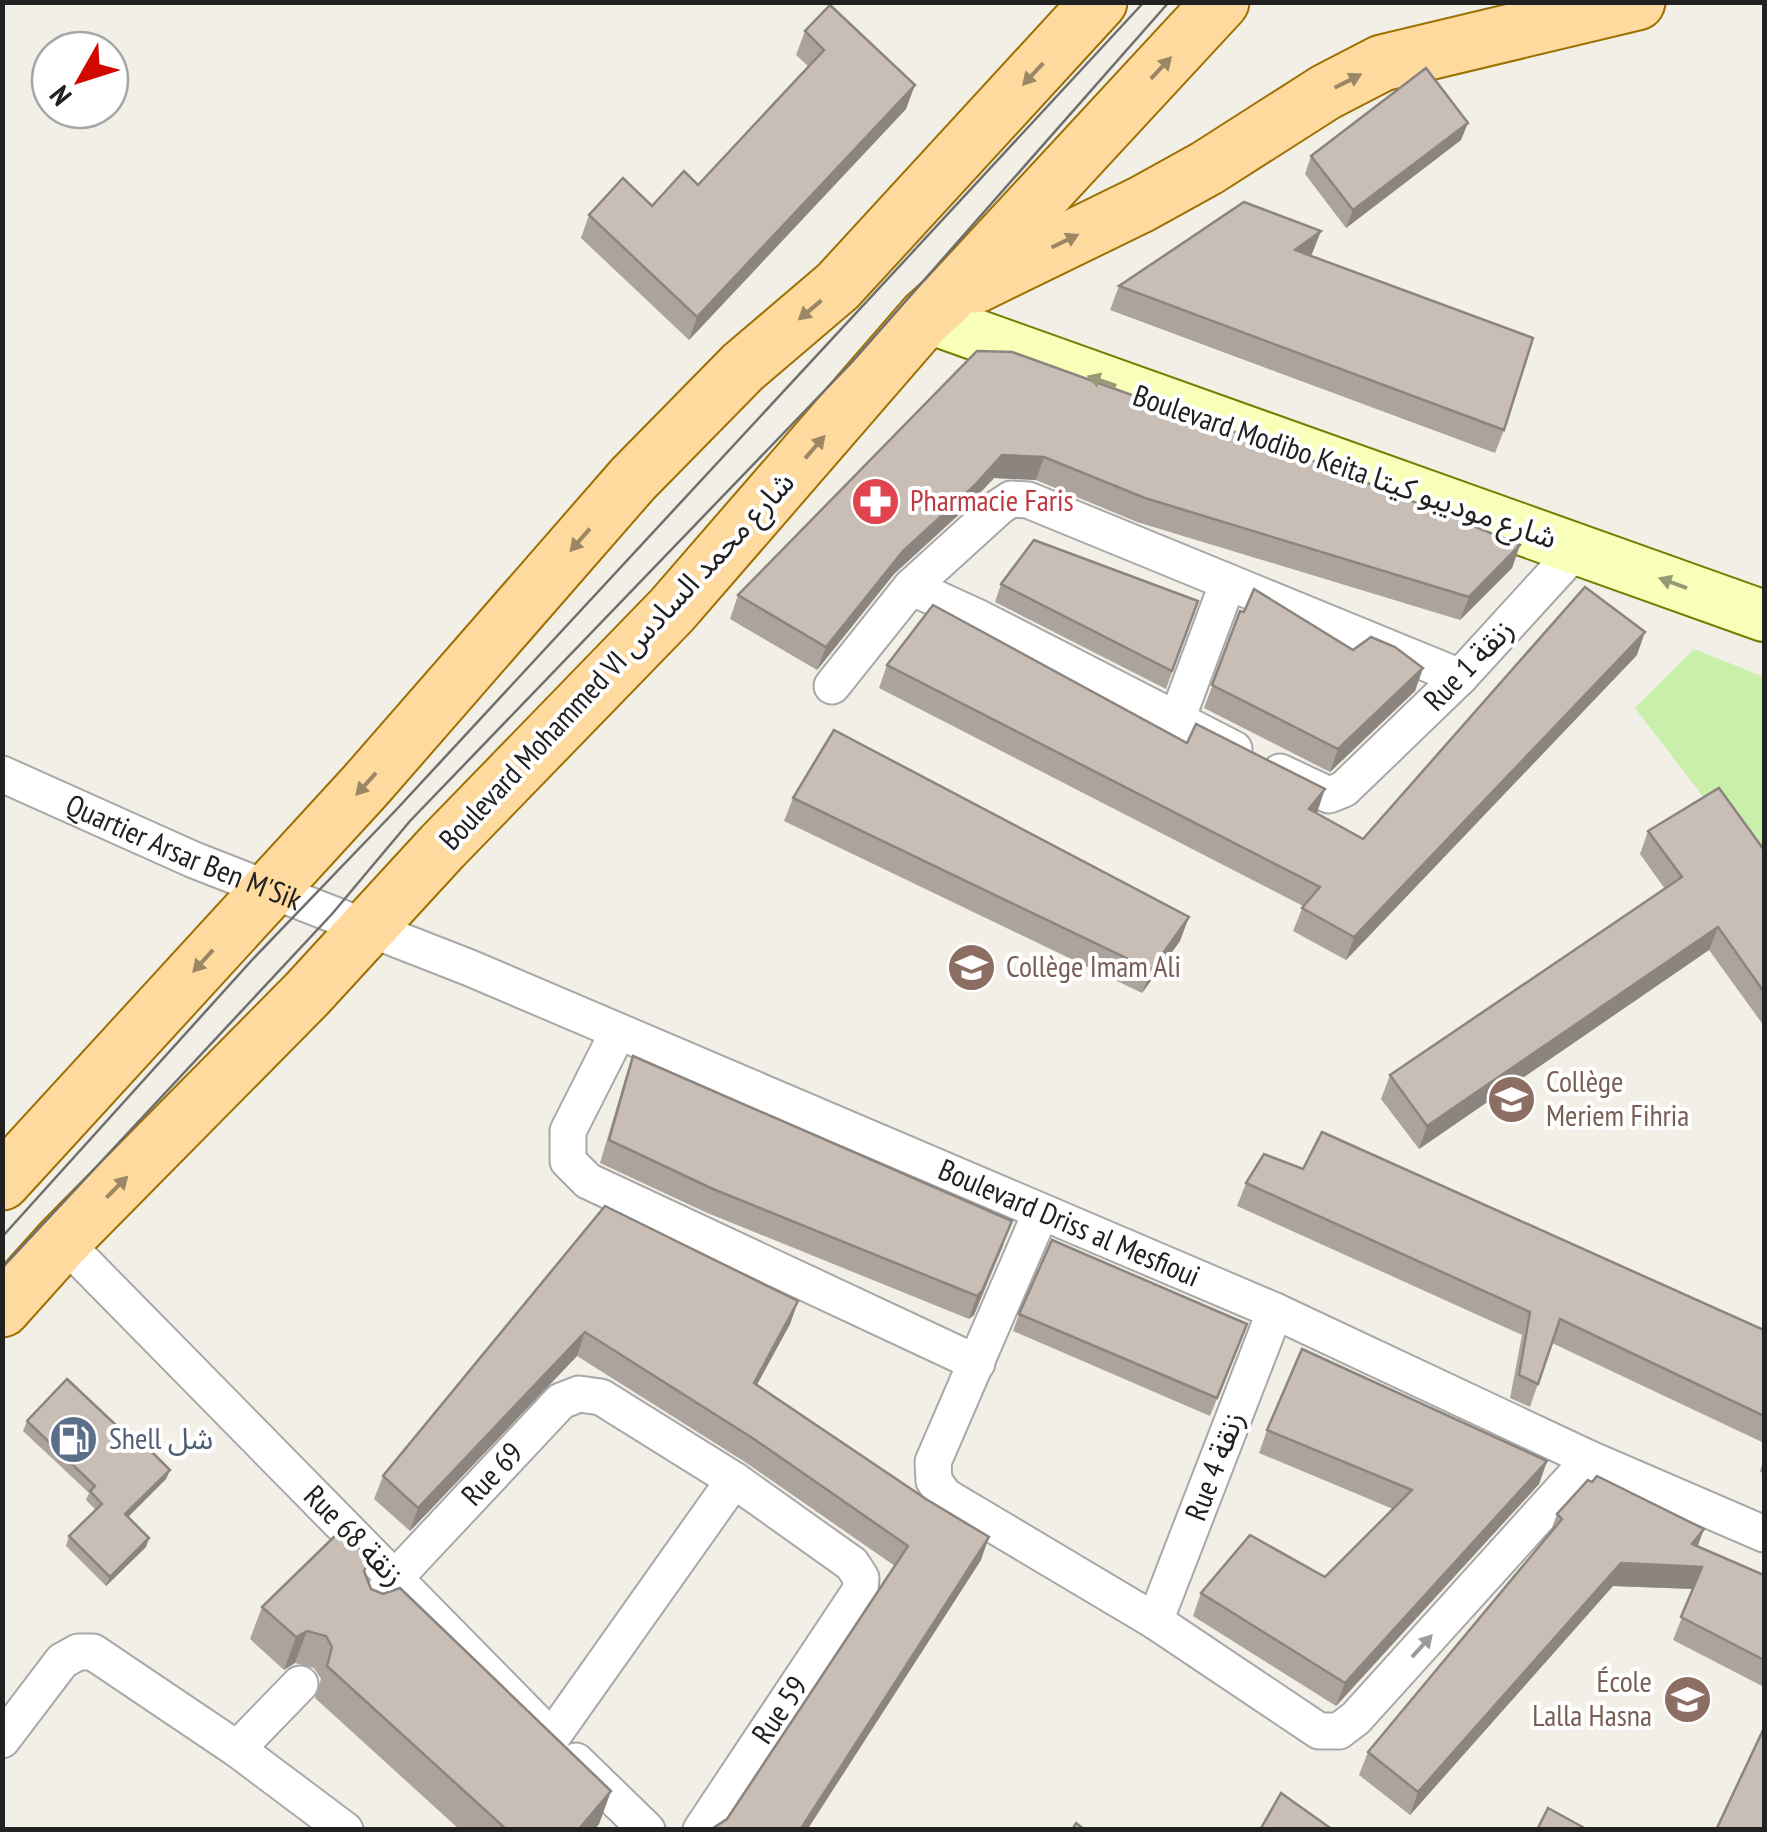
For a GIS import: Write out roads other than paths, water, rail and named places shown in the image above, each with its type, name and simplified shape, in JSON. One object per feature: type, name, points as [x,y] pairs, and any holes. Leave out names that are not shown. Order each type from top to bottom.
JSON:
[{"type":"main road","points":[[2,1182],[366,785],[633,478],[743,367],[838,286],[1099,2]]},
{"type":"main road","name":"Boulevard Mohammed VI شارع محمد السادس","points":[[2,1309],[63,1241],[307,994],[672,610],[936,308],[1221,2]]},
{"type":"main road","points":[[936,308],[1142,204],[1207,168],[1326,92],[1382,63],[1637,2]]},
{"type":"main road","name":"Boulevard Modibo Keita شارع موديبو كيتا","points":[[936,308],[1764,616]]},
{"type":"street","points":[[832,686],[911,588],[1011,500],[1028,500],[1460,677]]},
{"type":"street","name":"Rue 1 زنقة","points":[[1176,719],[1317,792],[1337,794],[1460,677],[1577,548]]},
{"type":"street","points":[[911,588],[979,618],[1176,719],[1228,582]]},
{"type":"street","name":"Quartier Arsar Ben M'Sik","points":[[2,774],[194,860],[367,928]]},
{"type":"street","name":"Boulevard Driss al Mesfioui","points":[[367,928],[470,968],[1275,1311],[1590,1459],[1764,1534]]},
{"type":"street","points":[[618,1032],[568,1130],[568,1161],[588,1181],[978,1364]]},
{"type":"street","points":[[1042,1212],[933,1462],[934,1481],[945,1496],[1156,1620],[1319,1731],[1338,1731],[1356,1718],[1590,1459]]},
{"type":"street","name":"Rue 68 زنقة","points":[[63,1241],[647,1830]]},
{"type":"street","name":"Rue 4 زنقة","points":[[1156,1620],[1275,1311]]},
{"type":"street","name":"Rue 69","points":[[373,1606],[561,1402],[579,1394],[600,1397],[734,1480]]},
{"type":"street","points":[[552,1738],[734,1480]]},
{"type":"street","name":"Rue 59","points":[[700,1830],[860,1591],[861,1578],[852,1564],[734,1480]]},
{"type":"street","points":[[2,1740],[62,1662],[78,1652],[93,1652],[237,1749],[345,1830]]},
{"type":"street","points":[[237,1749],[300,1684]]},
{"type":"tram line","points":[[2,1237],[252,960],[396,810],[1144,2]]},
{"type":"tram line","points":[[2,1268],[332,914],[410,821],[852,362],[1169,2]]},
{"type":"place","name":"Pharmacie Faris","points":[[875,501]]},
{"type":"place","name":"Collège Imam Ali","points":[[971,967]]},
{"type":"place","name":"Collège Meriem Fihria","points":[[1511,1099]]},
{"type":"place","name":"Shell شل","points":[[74,1439]]},
{"type":"place","name":"École Lalla Hasna","points":[[1687,1699]]}]
